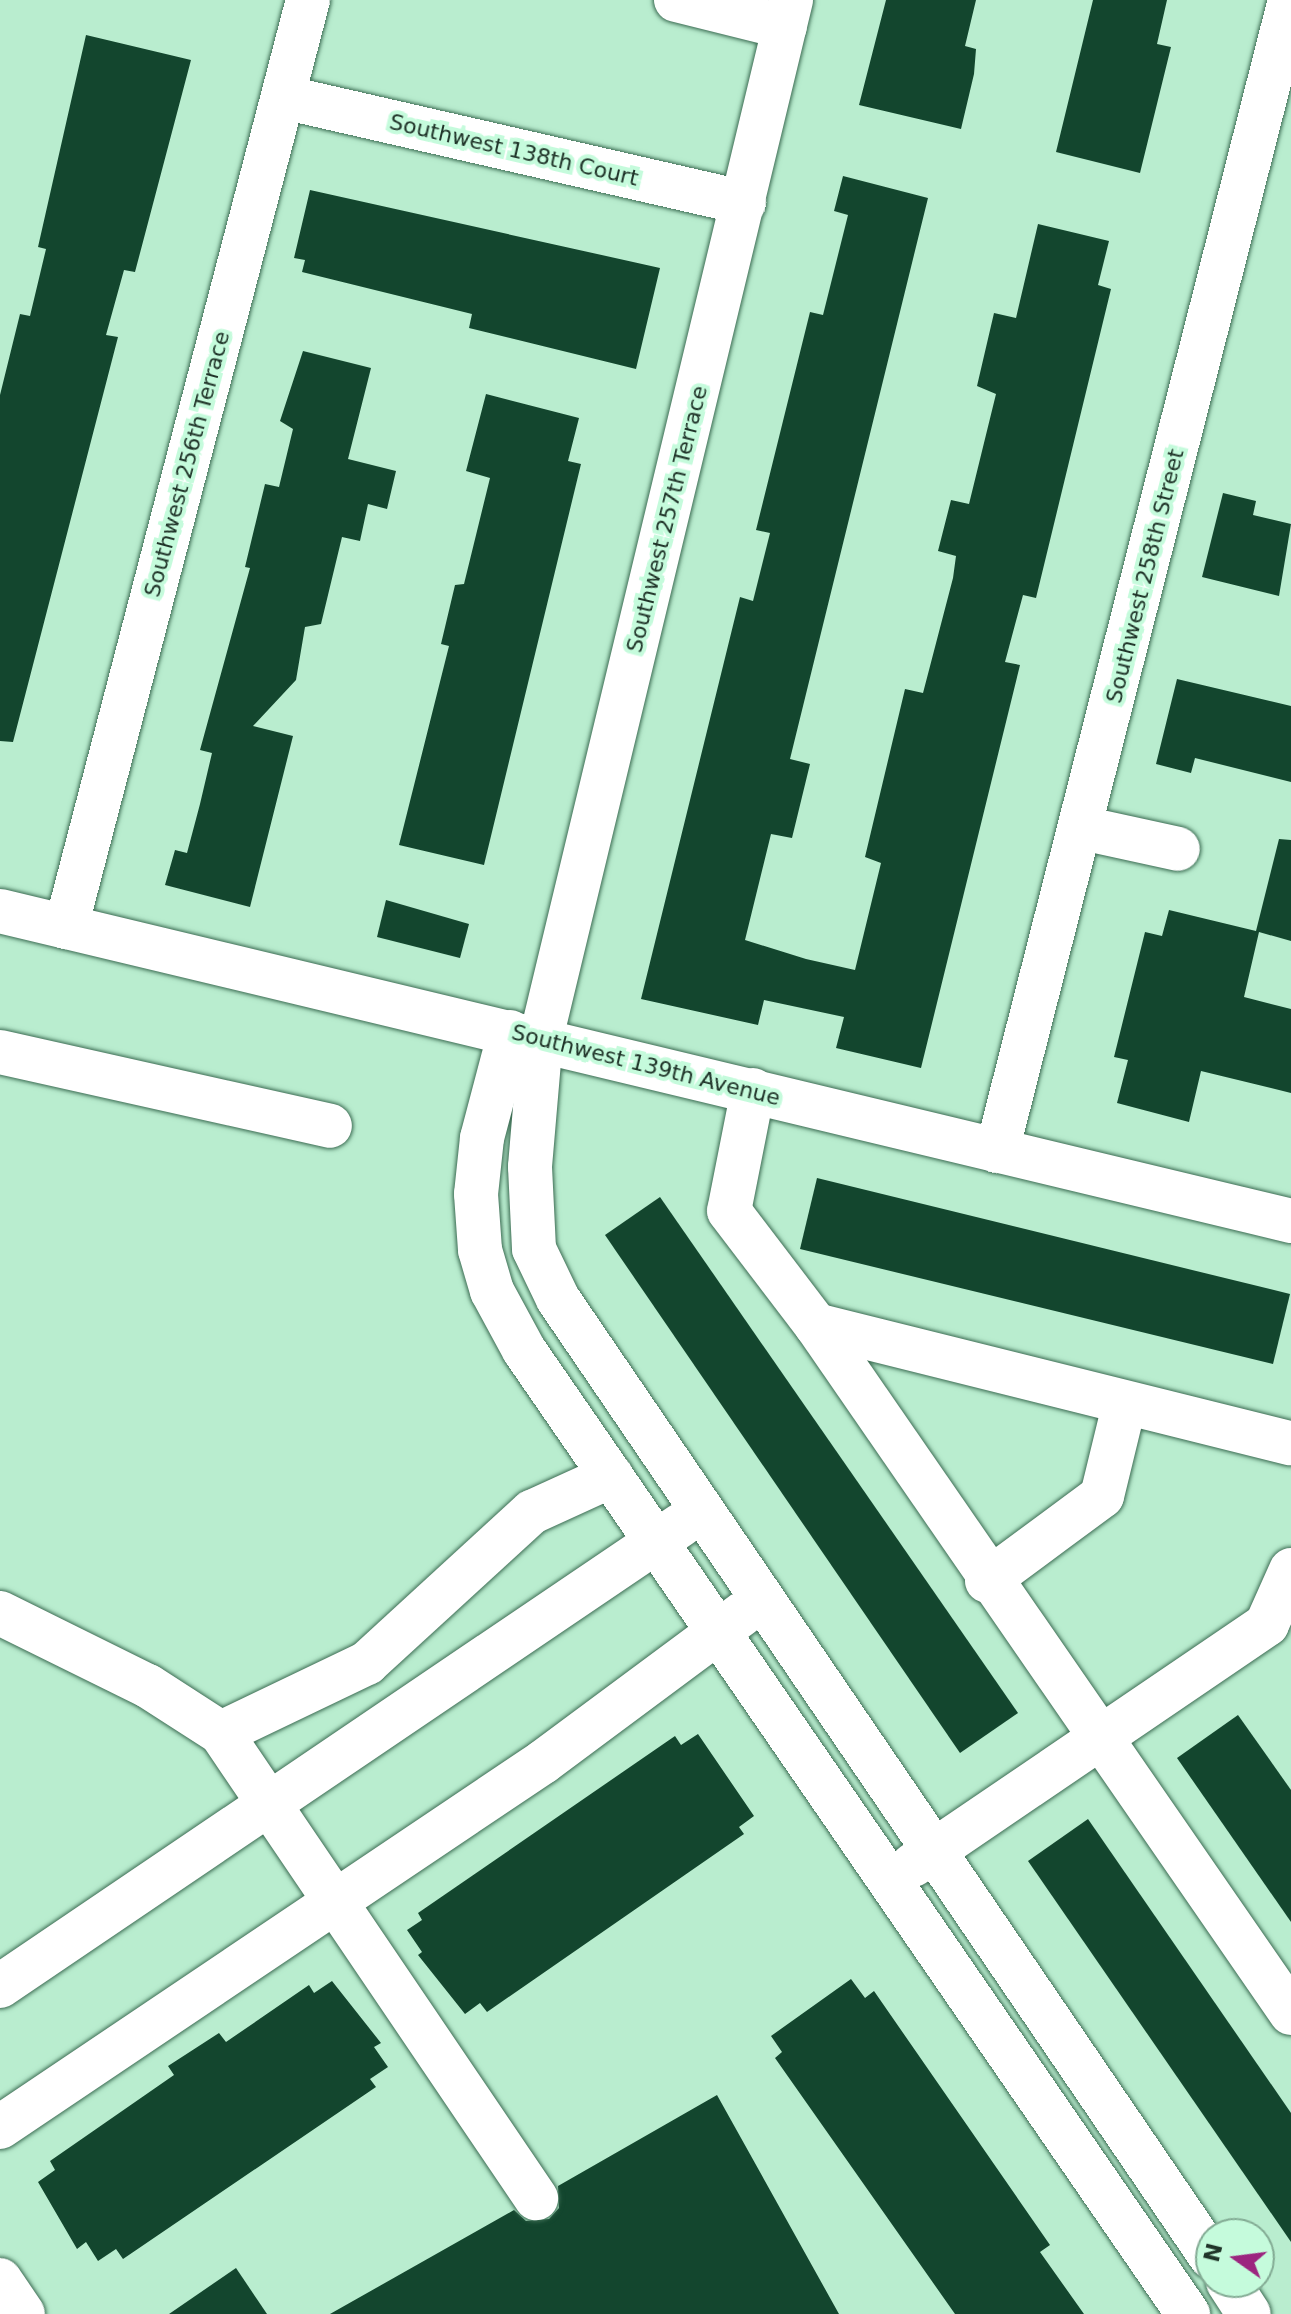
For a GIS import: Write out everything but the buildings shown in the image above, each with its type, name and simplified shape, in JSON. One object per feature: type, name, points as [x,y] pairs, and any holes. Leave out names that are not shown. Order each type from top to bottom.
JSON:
[{"type":"main road","name":"Southwest 256th Terrace","points":[[66,927],[308,0]]},
{"type":"main road","points":[[676,0],[788,13]]},
{"type":"main road","name":"Southwest 258th Street","points":[[997,1151],[1082,828],[1290,0]]},
{"type":"main road","name":"Southwest 257th Terrace","points":[[526,1035],[744,203],[788,13]]},
{"type":"main road","name":"Southwest 138th Court","points":[[283,97],[744,203]]},
{"type":"main road","points":[[1082,828],[1178,849]]},
{"type":"main road","name":"Southwest 139th Avenue","points":[[0,911],[1291,1221]]},
{"type":"main road","points":[[526,1035],[482,1138],[476,1194],[480,1250],[492,1291],[524,1350],[1188,2314]]},
{"type":"main road","points":[[526,1035],[534,1249],[558,1299],[936,1848],[1195,2233]]},
{"type":"main road","points":[[0,1052],[330,1126]]},
{"type":"main road","points":[[753,1090],[729,1211],[816,1325],[987,1581],[1102,1739],[1291,2013]]},
{"type":"main road","points":[[816,1325],[1124,1406],[1291,1443]]},
{"type":"main road","points":[[987,1581],[1102,1496],[1124,1406]]},
{"type":"main road","points":[[221,1733],[367,1663],[532,1512],[611,1476]]},
{"type":"main road","points":[[0,1986],[655,1540],[703,1511]]},
{"type":"main road","points":[[891,1880],[1267,1624],[1291,1570]]},
{"type":"main road","points":[[0,2127],[543,1762],[764,1599]]},
{"type":"main road","points":[[0,1613],[148,1686],[221,1733],[265,1805],[536,2198]]},
{"type":"main road","points":[[0,2280],[23,2314]]}]
